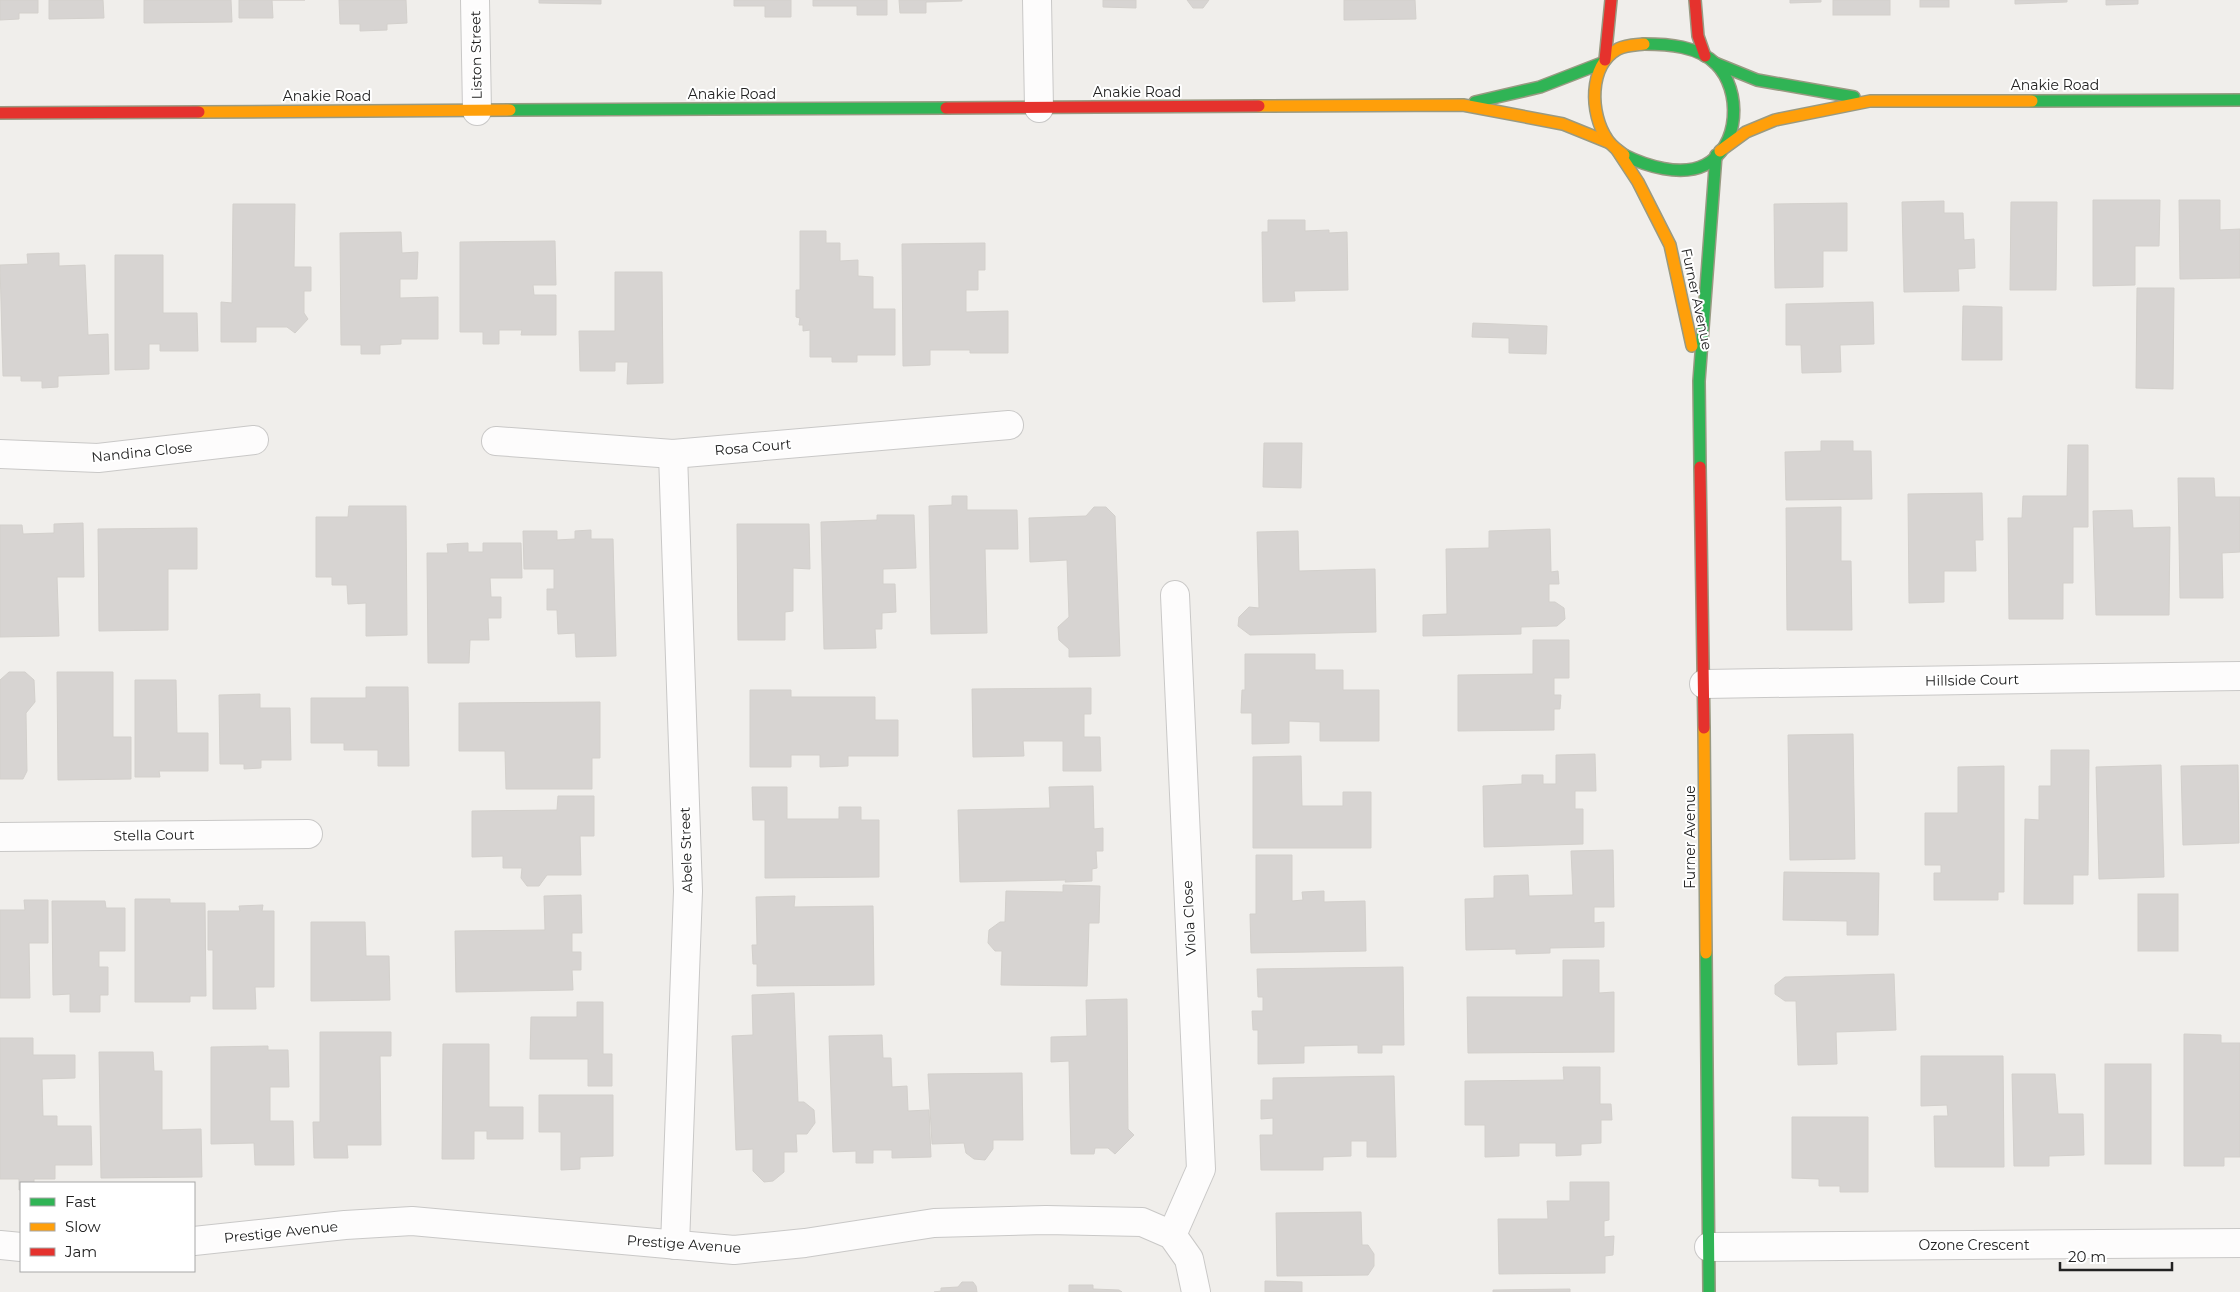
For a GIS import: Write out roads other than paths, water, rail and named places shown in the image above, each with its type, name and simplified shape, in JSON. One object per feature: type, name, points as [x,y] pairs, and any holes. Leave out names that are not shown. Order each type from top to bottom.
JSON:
[{"type":"main road","points":[[1603,61],[1621,48],[1644,44],[1675,46],[1705,56],[1715,63],[1728,78],[1734,104],[1732,128],[1718,153],[1698,167],[1676,169],[1655,167],[1641,162],[1613,145],[1601,125],[1595,102],[1597,77],[1603,61],[1611,0]]},
{"type":"main road","points":[[1695,0],[1698,36],[1705,56]]},
{"type":"main road","name":"Anakie Road","points":[[1463,105],[1540,87],[1603,61]]},
{"type":"main road","name":"Anakie Road","points":[[1715,63],[1757,80],[1870,101],[2240,100]]},
{"type":"main road","name":"Anakie Road","points":[[1718,153],[1746,132],[1775,120],[1870,101]]},
{"type":"main road","name":"Anakie Road","points":[[0,113],[1463,105],[1563,124],[1613,145]]},
{"type":"main road","name":"Furner Avenue","points":[[1613,145],[1638,182],[1670,245],[1699,381]]},
{"type":"main road","name":"Furner Avenue","points":[[1709,1292],[1704,684],[1699,381],[1718,153]]},
{"type":"street","name":"Liston Street","points":[[476,0],[477,111]]},
{"type":"street","points":[[1037,0],[1039,108]]},
{"type":"street","name":"Rosa Court","points":[[496,441],[673,454],[1009,425]]},
{"type":"street","name":"Nandina Close","points":[[0,454],[98,458],[254,440]]},
{"type":"street","name":"Abele Street","points":[[673,454],[688,891],[675,1245]]},
{"type":"street","name":"Viola Close","points":[[1172,1235],[1201,1169],[1174,595]]},
{"type":"street","name":"Hillside Court","points":[[1704,684],[2240,676]]},
{"type":"street","name":"Stella Court","points":[[0,837],[308,834]]},
{"type":"street","name":"Prestige Avenue","points":[[195,1241],[345,1225],[412,1221],[734,1250],[805,1243],[934,1223],[1046,1220],[1142,1222],[1172,1235]]},
{"type":"street","points":[[1172,1235],[1189,1258],[1196,1292]]},
{"type":"street","name":"Ozone Crescent","points":[[1709,1247],[2240,1243]]},
{"type":"street","points":[[0,1245],[20,1247]]}]
